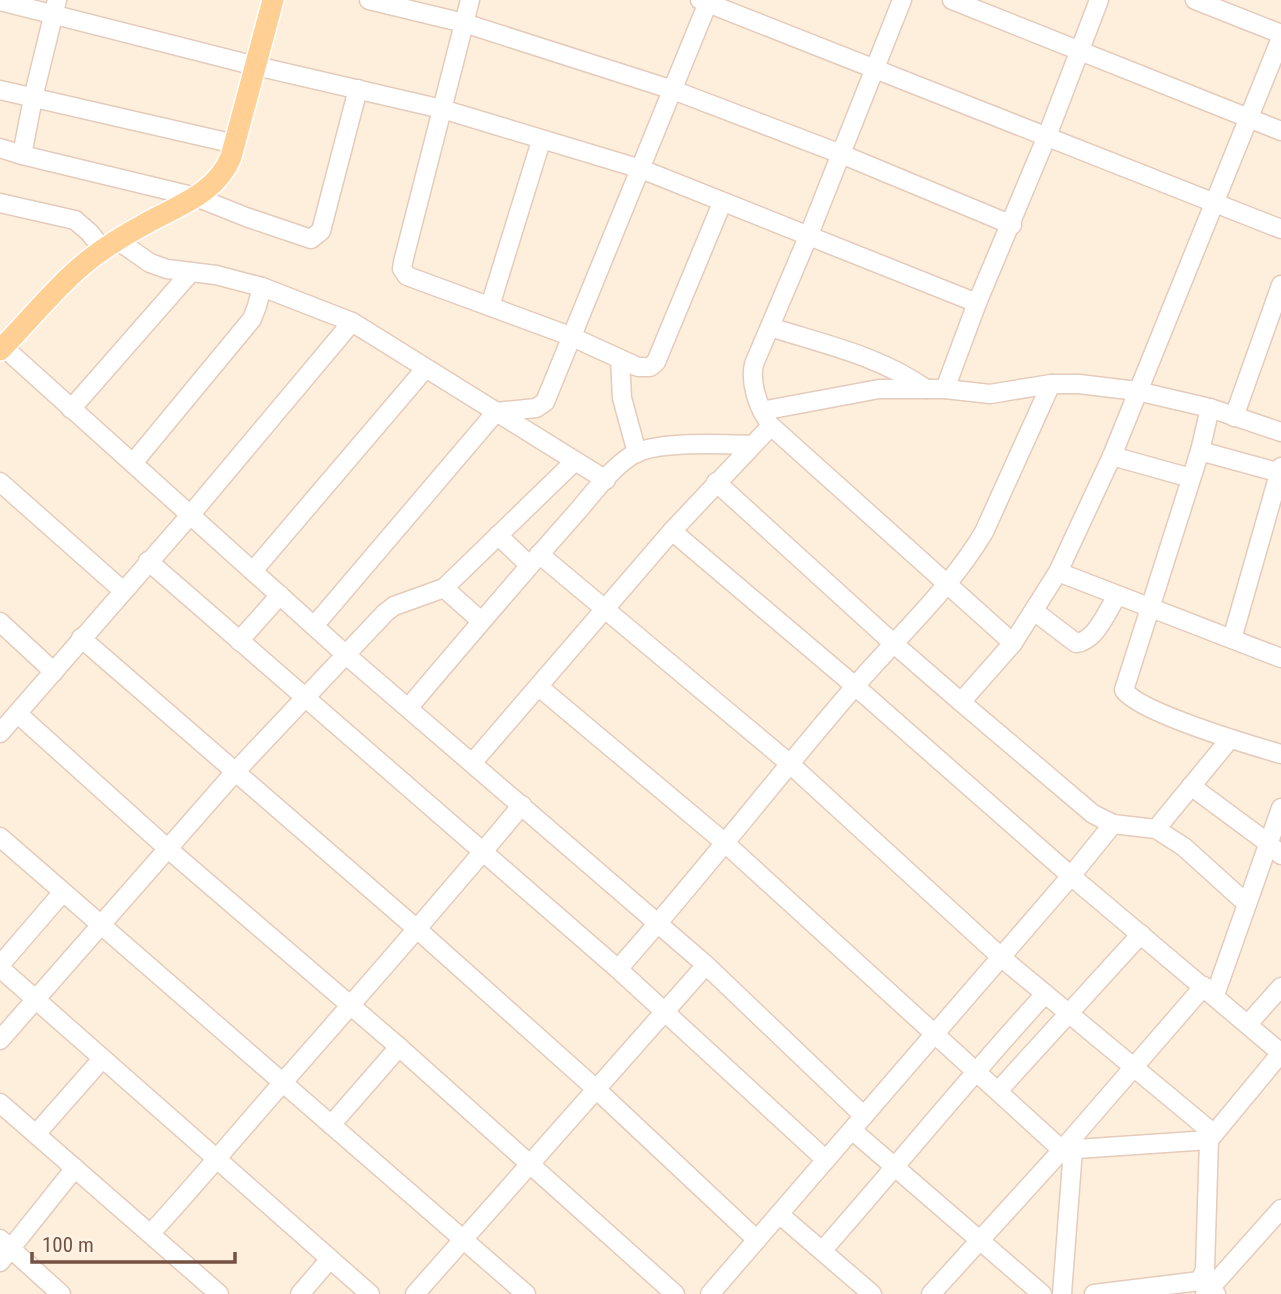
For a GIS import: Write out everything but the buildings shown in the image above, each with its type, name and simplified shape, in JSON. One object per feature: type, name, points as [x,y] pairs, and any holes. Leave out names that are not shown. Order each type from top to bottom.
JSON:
[{"type":"main road","points":[[1,347],[77,270],[110,245],[197,197],[225,171],[235,144],[273,0]]},
{"type":"street","points":[[369,0],[464,23],[673,90],[841,154],[1012,225]]},
{"type":"street","points":[[470,0],[402,269],[407,276],[570,336],[638,367],[650,367],[656,362],[722,204]]},
{"type":"street","points":[[902,0],[751,375],[766,419],[1013,643]]},
{"type":"street","points":[[952,0],[1281,131]]},
{"type":"street","points":[[944,389],[977,303],[1012,225],[1099,0]]},
{"type":"street","points":[[961,702],[1013,643],[1058,572],[1112,456],[1216,204],[1281,36],[1195,0]]},
{"type":"street","points":[[0,1],[56,7],[256,66],[442,109],[640,169],[722,204],[977,303]]},
{"type":"street","points":[[314,626],[496,412],[542,406],[673,90],[706,1],[1281,229]]},
{"type":"street","points":[[22,155],[56,7]]},
{"type":"street","points":[[0,148],[197,197],[311,239],[321,231],[358,89]]},
{"type":"street","points":[[0,90],[235,144]]},
{"type":"street","points":[[490,306],[541,141]]},
{"type":"street","points":[[0,203],[75,220],[110,245],[167,269],[261,287],[352,322],[606,480]]},
{"type":"street","points":[[71,409],[191,272]]},
{"type":"street","points":[[1234,417],[1281,285]]},
{"type":"street","points":[[133,463],[251,318],[261,287]]},
{"type":"street","points":[[0,733],[352,322]]},
{"type":"street","points":[[770,327],[874,360],[903,373],[926,389]]},
{"type":"street","points":[[1,347],[191,513],[345,654],[706,965],[858,1123],[895,1168],[978,1242],[1042,1294]]},
{"type":"street","points":[[620,359],[622,398],[636,453]]},
{"type":"street","points":[[253,571],[425,369]]},
{"type":"street","points":[[618,969],[659,923],[789,763],[975,548],[1051,384]]},
{"type":"street","points":[[473,762],[603,609],[752,445],[766,419],[879,390],[944,389],[990,394],[1051,384],[1079,384],[1137,391],[1210,408],[1281,432]]},
{"type":"street","points":[[1210,408],[1200,451],[1124,690],[1137,703],[1230,739],[1281,754]]},
{"type":"street","points":[[409,707],[534,560],[606,480],[636,453],[702,443],[752,445]]},
{"type":"street","points":[[1200,451],[1280,471],[1232,639]]},
{"type":"street","points":[[1112,456],[1191,478]]},
{"type":"street","points":[[0,1040],[103,925],[167,848],[345,654],[394,606],[444,588],[575,461]]},
{"type":"street","points":[[0,482],[122,590]]},
{"type":"street","points":[[716,482],[893,643],[1093,814],[1113,824],[1156,829],[1184,846],[1247,904]]},
{"type":"street","points":[[672,531],[855,686],[1071,876],[1281,1053],[1211,1137],[1205,1269],[1208,1289]]},
{"type":"street","points":[[498,535],[603,609],[789,763],[1002,958],[1211,1137]]},
{"type":"street","points":[[148,561],[618,969],[826,1160]]},
{"type":"street","points":[[1058,572],[1281,658]]},
{"type":"street","points":[[444,588],[481,621]]},
{"type":"street","points":[[239,641],[280,595]]},
{"type":"street","points":[[1034,611],[1076,643],[1082,643],[1091,637],[1117,596]]},
{"type":"street","points":[[0,622],[54,672]]},
{"type":"street","points":[[81,638],[418,930],[596,1089],[757,1240]]},
{"type":"street","points":[[539,687],[724,842],[998,1091],[1068,1149],[1211,1137]]},
{"type":"street","points":[[18,714],[167,848],[399,1047],[675,1294]]},
{"type":"street","points":[[1156,829],[1230,739]]},
{"type":"street","points":[[1191,786],[1275,849]]},
{"type":"street","points":[[151,1233],[418,930],[522,805]]},
{"type":"street","points":[[931,1294],[1068,1149],[1133,1068],[1210,991],[1247,904],[1275,849],[1281,808]]},
{"type":"street","points":[[710,1294],[936,1035],[1113,824]]},
{"type":"street","points":[[0,837],[526,1294]]},
{"type":"street","points":[[63,892],[0,967],[35,1001],[370,1294]]},
{"type":"street","points":[[998,1091],[1141,934]]},
{"type":"street","points":[[415,1294],[706,965]]},
{"type":"street","points":[[1248,1024],[1281,987]]},
{"type":"street","points":[[822,1251],[895,1168],[975,1070],[1045,994]]},
{"type":"street","points":[[331,1125],[399,1047]]},
{"type":"street","points":[[36,1135],[102,1059]]},
{"type":"street","points":[[0,1103],[219,1294]]},
{"type":"street","points":[[1062,1294],[1068,1149]]},
{"type":"street","points":[[61,1294],[4,1250],[75,1168]]},
{"type":"street","points":[[1094,1294],[1208,1289],[1281,1209]]},
{"type":"street","points":[[779,1214],[872,1294]]},
{"type":"street","points":[[300,1294],[330,1259]]}]
